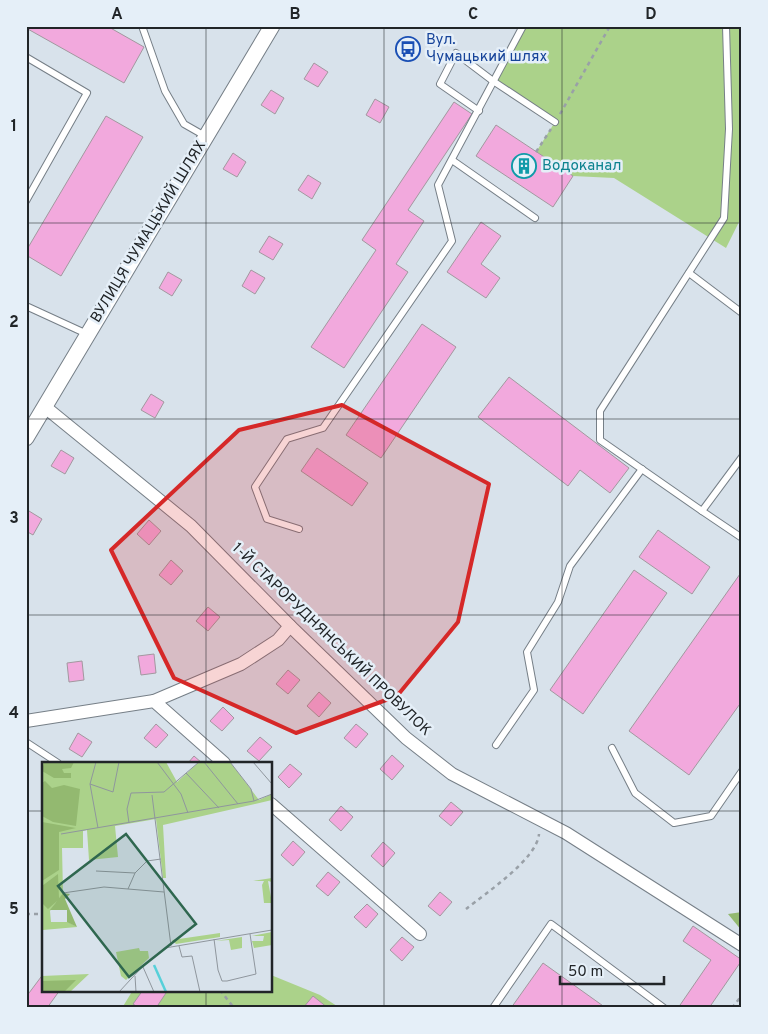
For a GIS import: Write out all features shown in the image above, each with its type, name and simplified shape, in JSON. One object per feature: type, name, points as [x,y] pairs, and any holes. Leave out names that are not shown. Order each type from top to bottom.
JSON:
[{"type":"street","name":"ВУЛИЦЯ ЧУМАЦЬКИЙ ШЛЯХ","points":[[26,438],[272,26]]},
{"type":"street","name":"1-Й СТАРОРУДНЯНСЬКИЙ ПРОВУЛОК","points":[[45,407],[191,526],[290,626],[406,738],[452,774],[566,833],[742,945]]},
{"type":"street","points":[[26,720],[154,701],[241,664],[278,640],[290,626]]},
{"type":"street","points":[[154,701],[223,762]]},
{"type":"street","points":[[272,805],[420,934]]},
{"type":"lane","points":[[142,26],[164,91],[184,124],[206,137]]},
{"type":"lane","points":[[299,529],[267,519],[255,487],[286,439],[323,428],[452,241],[438,185],[523,26]]},
{"type":"lane","points":[[726,26],[729,129],[724,218],[600,411],[600,440],[742,538]]},
{"type":"lane","points":[[479,111],[440,84],[456,53],[493,81],[555,122]]},
{"type":"lane","points":[[26,57],[87,93],[26,201]]},
{"type":"lane","points":[[452,160],[535,218]]},
{"type":"lane","points":[[689,273],[742,313]]},
{"type":"lane","points":[[26,306],[88,335]]},
{"type":"lane","points":[[702,511],[742,457]]},
{"type":"lane","points":[[496,745],[534,690],[527,652],[558,602],[570,566],[642,469]]},
{"type":"lane","points":[[26,742],[56,762]]},
{"type":"lane","points":[[612,748],[635,793],[674,823],[711,816],[742,771]]},
{"type":"lane","points":[[493,1008],[551,924],[664,1008]]},
{"type":"path","points":[[536,152],[610,26]]},
{"type":"path","points":[[466,909],[526,860],[538,840],[540,820]]},
{"type":"path","points":[[26,914],[42,914]]},
{"type":"path","points":[[222,992],[234,1008]]},
{"type":"path","points":[[732,1008],[742,995]]},
{"type":"highlighted area","points":[[342,405],[489,484],[458,622],[397,696],[296,733],[174,678],[111,550],[239,430]]},
{"type":"green space","points":[[535,26],[742,26],[742,216],[726,248],[614,178],[573,176],[536,152],[555,122],[493,81],[522,28]]},
{"type":"green space","points":[[742,912],[742,931],[728,914]]},
{"type":"green space","points":[[272,975],[320,995],[340,1008],[122,1008],[132,992],[272,992]]},
{"type":"building","points":[[26,26],[107,26],[144,47],[124,83],[26,28]]},
{"type":"building","points":[[314,63],[328,72],[318,87],[304,79]]},
{"type":"building","points":[[271,90],[284,98],[275,114],[261,105]]},
{"type":"building","points":[[375,99],[389,107],[380,123],[366,115]]},
{"type":"building","points":[[454,102],[472,114],[408,210],[424,221],[396,264],[408,272],[344,368],[311,347],[376,250],[362,240]]},
{"type":"building","points":[[106,116],[143,137],[61,276],[26,255],[26,251]]},
{"type":"building","name":"Водоканал","points":[[496,125],[573,176],[553,207],[476,156]]},
{"type":"building","points":[[233,153],[246,162],[237,177],[223,169]]},
{"type":"building","points":[[308,175],[321,183],[312,199],[298,190]]},
{"type":"building","points":[[481,222],[501,236],[481,264],[500,278],[486,298],[447,272]]},
{"type":"building","points":[[269,236],[283,244],[273,260],[259,252]]},
{"type":"building","points":[[251,270],[265,278],[255,294],[242,286]]},
{"type":"building","points":[[168,272],[182,280],[172,296],[159,288]]},
{"type":"building","points":[[422,324],[456,347],[381,458],[346,435]]},
{"type":"building","points":[[509,377],[629,468],[610,493],[580,470],[568,486],[478,417]]},
{"type":"building","points":[[151,394],[164,402],[155,418],[141,410]]},
{"type":"building","points":[[317,448],[368,483],[352,506],[301,471]]},
{"type":"building","points":[[61,450],[74,458],[65,474],[51,466]]},
{"type":"building","points":[[29,511],[42,519],[33,535],[26,531],[26,515]]},
{"type":"building","points":[[149,520],[161,531],[149,545],[137,534]]},
{"type":"building","points":[[658,530],[710,567],[692,594],[639,557]]},
{"type":"building","points":[[171,560],[183,571],[171,585],[159,575]]},
{"type":"building","points":[[634,570],[667,593],[583,714],[550,690]]},
{"type":"building","points":[[740,574],[742,575],[742,701],[689,775],[629,731]]},
{"type":"building","points":[[208,607],[220,617],[208,631],[196,621]]},
{"type":"building","points":[[154,654],[156,673],[141,675],[138,656]]},
{"type":"building","points":[[82,661],[84,680],[69,682],[67,663]]},
{"type":"building","points":[[288,670],[300,680],[288,694],[276,684]]},
{"type":"building","points":[[319,692],[331,703],[319,717],[307,706]]},
{"type":"building","points":[[223,707],[234,718],[222,731],[210,721]]},
{"type":"building","points":[[156,724],[168,735],[156,748],[144,738]]},
{"type":"building","points":[[356,724],[368,734],[356,748],[344,738]]},
{"type":"building","points":[[78,733],[92,742],[82,757],[69,749]]},
{"type":"building","points":[[260,737],[272,747],[259,761],[247,751]]},
{"type":"building","points":[[392,755],[404,766],[392,780],[380,769]]},
{"type":"building","points":[[194,756],[201,762],[189,762]]},
{"type":"building","points":[[290,764],[302,774],[289,788],[278,777]]},
{"type":"building","points":[[451,802],[463,812],[451,826],[439,816]]},
{"type":"building","points":[[341,806],[353,817],[341,831],[329,820]]},
{"type":"building","points":[[293,841],[305,852],[293,866],[281,855]]},
{"type":"building","points":[[383,842],[395,853],[383,867],[371,856]]},
{"type":"building","points":[[328,872],[340,882],[328,896],[316,886]]},
{"type":"building","points":[[440,892],[452,902],[440,916],[428,906]]},
{"type":"building","points":[[367,904],[378,914],[366,928],[354,917]]},
{"type":"building","points":[[693,926],[742,960],[709,1008],[678,1008],[711,960],[683,941]]},
{"type":"building","points":[[402,937],[414,947],[402,961],[390,950]]},
{"type":"building","points":[[543,963],[606,1008],[511,1008]]},
{"type":"building","points":[[42,976],[42,992],[59,992],[47,1008],[26,1008],[26,997]]},
{"type":"building","points":[[142,992],[167,992],[156,1008],[139,1008],[133,1004]]},
{"type":"building","points":[[313,996],[328,1008],[303,1008]]},
{"type":"place","name":"Вул. Чумацький шлях","points":[[408,49]]},
{"type":"place","name":"Водоканал","points":[[524,166]]}]
